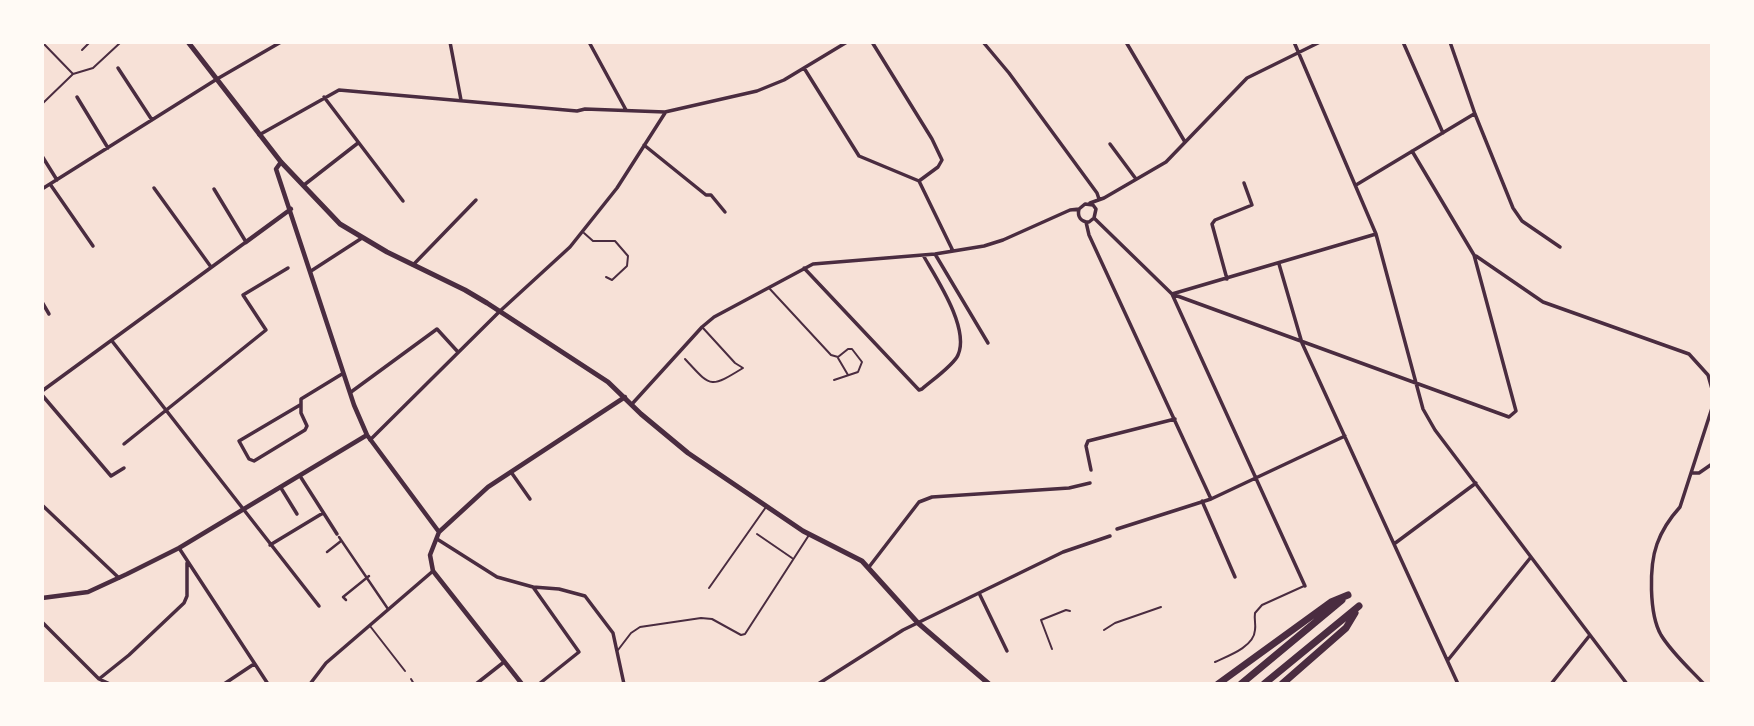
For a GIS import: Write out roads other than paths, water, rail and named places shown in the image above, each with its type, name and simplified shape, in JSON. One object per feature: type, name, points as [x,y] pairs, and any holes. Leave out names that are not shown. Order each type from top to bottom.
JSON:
[{"type":"highway","points":[[1218,684],[1331,601],[1348,595],[1241,684]]},
{"type":"highway","points":[[1264,684],[1359,606],[1346,628],[1282,684]]},
{"type":"main road","points":[[188,42],[281,162],[340,224],[413,265],[466,290],[608,382],[688,453],[809,534],[862,561],[918,623],[989,684]]},
{"type":"street","points":[[42,189],[281,42]]},
{"type":"street","points":[[450,42],[461,100]]},
{"type":"street","points":[[589,42],[626,110]]},
{"type":"street","points":[[260,135],[339,90],[576,111],[665,112],[757,91],[804,68],[847,42]]},
{"type":"street","points":[[872,42],[932,139],[942,160],[938,167],[919,181]]},
{"type":"street","points":[[983,42],[1009,73],[1099,199]]},
{"type":"street","points":[[1126,42],[1185,142]]},
{"type":"street","points":[[1294,42],[1376,234],[1423,410],[1627,684]]},
{"type":"street","points":[[632,404],[714,317],[804,268],[837,261],[934,254],[984,246],[1070,210],[1079,209],[1104,198],[1166,162],[1247,78],[1320,42]]},
{"type":"street","points":[[1403,42],[1443,133]]},
{"type":"street","points":[[1450,42],[1475,114],[1513,208],[1522,220],[1560,247]]},
{"type":"street","points":[[118,68],[152,120]]},
{"type":"street","points":[[804,68],[859,156],[919,181],[953,251]]},
{"type":"street","points":[[77,97],[108,148]]},
{"type":"street","points":[[324,97],[403,201]]},
{"type":"street","points":[[42,598],[88,592],[120,578],[179,548],[368,437],[583,232],[617,188],[665,112]]},
{"type":"street","points":[[1356,185],[1475,114]]},
{"type":"street","points":[[302,187],[358,143]]},
{"type":"street","points":[[1110,144],[1136,179]]},
{"type":"street","points":[[644,145],[706,195],[710,195],[725,212]]},
{"type":"street","points":[[1172,294],[1509,417],[1516,411],[1474,255],[1412,151]]},
{"type":"street","points":[[42,156],[57,180]]},
{"type":"street","points":[[281,162],[276,169],[349,393],[368,437],[439,532]]},
{"type":"street","points":[[1227,279],[1212,225],[1215,220],[1252,205],[1244,183]]},
{"type":"street","points":[[50,184],[93,246]]},
{"type":"street","points":[[154,188],[211,267]]},
{"type":"street","points":[[214,188],[246,242]]},
{"type":"street","points":[[413,265],[477,200]]},
{"type":"street","points":[[1088,204],[1096,209],[1094,218]]},
{"type":"street","points":[[124,468],[111,476],[42,393],[291,209]]},
{"type":"street","points":[[1079,209],[1079,217],[1086,222],[1212,499]]},
{"type":"street","points":[[1086,222],[1094,218]]},
{"type":"street","points":[[1094,218],[1172,294],[1305,586]]},
{"type":"street","points":[[1172,294],[1376,234]]},
{"type":"street","points":[[311,271],[362,238]]},
{"type":"street","points":[[934,254],[988,343]]},
{"type":"street","points":[[804,268],[919,390],[957,357],[959,343],[953,311],[923,255]]},
{"type":"street","points":[[1474,255],[1543,302],[1689,354],[1708,374],[1712,388]]},
{"type":"street","points":[[1279,264],[1302,343],[1458,684]]},
{"type":"street","points":[[124,444],[266,330],[243,295],[288,268]]},
{"type":"street","points":[[42,302],[49,314]]},
{"type":"street","points":[[349,393],[437,329],[458,352]]},
{"type":"street","points":[[112,341],[319,607]]},
{"type":"street","points":[[300,405],[307,426],[305,430],[254,461],[249,460],[239,441],[300,405],[303,398],[342,374]]},
{"type":"street","points":[[522,684],[433,571],[430,555],[436,538],[439,532],[488,487],[625,397]]},
{"type":"street","points":[[1704,684],[1668,646],[1658,629],[1653,610],[1655,550],[1662,532],[1680,507],[1712,408]]},
{"type":"street","points":[[1091,471],[1086,446],[1088,441],[1175,419]]},
{"type":"street","points":[[1117,529],[1212,499],[1345,436]]},
{"type":"street","points":[[1692,473],[1699,473],[1712,464]]},
{"type":"street","points":[[511,472],[530,499]]},
{"type":"street","points":[[300,476],[388,609]]},
{"type":"street","points":[[869,567],[919,502],[932,497],[1069,488],[1090,483]]},
{"type":"street","points":[[1394,544],[1476,483]]},
{"type":"street","points":[[281,488],[297,514]]},
{"type":"street","points":[[1202,501],[1235,578]]},
{"type":"street","points":[[42,505],[120,578]]},
{"type":"street","points":[[270,545],[323,513]]},
{"type":"street","points":[[818,684],[918,623],[1063,552],[1110,536]]},
{"type":"street","points":[[327,552],[339,537]]},
{"type":"street","points":[[436,538],[498,577],[533,587],[559,589],[585,596],[609,626],[618,651],[624,684]]},
{"type":"street","points":[[179,548],[268,684]]},
{"type":"street","points":[[1448,660],[1531,557]]},
{"type":"street","points":[[99,679],[129,655],[184,603],[187,596],[187,562]]},
{"type":"street","points":[[310,684],[326,663],[433,571]]},
{"type":"street","points":[[346,600],[343,597],[368,577]]},
{"type":"street","points":[[533,587],[579,652],[539,684]]},
{"type":"street","points":[[979,593],[1007,651]]},
{"type":"street","points":[[42,622],[99,679],[110,684]]},
{"type":"street","points":[[1552,684],[1590,635]]},
{"type":"street","points":[[475,684],[504,662]]},
{"type":"street","points":[[223,684],[254,664]]},
{"type":"lane","points":[[42,42],[73,74]]},
{"type":"lane","points":[[82,50],[90,42]]},
{"type":"lane","points":[[42,104],[73,74],[93,68],[121,42],[147,42]]},
{"type":"lane","points":[[42,97],[45,101]]},
{"type":"lane","points":[[583,232],[593,241],[615,242],[628,256],[628,266],[612,280],[606,277]]},
{"type":"lane","points":[[768,287],[831,355],[838,357],[848,375]]},
{"type":"lane","points":[[685,359],[711,383],[743,368],[735,363],[702,327]]},
{"type":"lane","points":[[834,380],[858,372],[862,362],[852,349],[838,357]]},
{"type":"lane","points":[[709,588],[766,506]]},
{"type":"lane","points":[[757,534],[793,559]]},
{"type":"lane","points":[[618,651],[631,633],[640,627],[701,618],[712,619],[741,635],[745,634],[809,534]]},
{"type":"lane","points":[[1215,662],[1252,639],[1255,634],[1255,613],[1262,605],[1305,586]]},
{"type":"lane","points":[[1104,630],[1115,623],[1161,607]]},
{"type":"lane","points":[[1052,649],[1041,620],[1066,610],[1070,611]]},
{"type":"lane","points":[[369,626],[405,671]]},
{"type":"lane","points":[[411,680],[414,684]]}]
